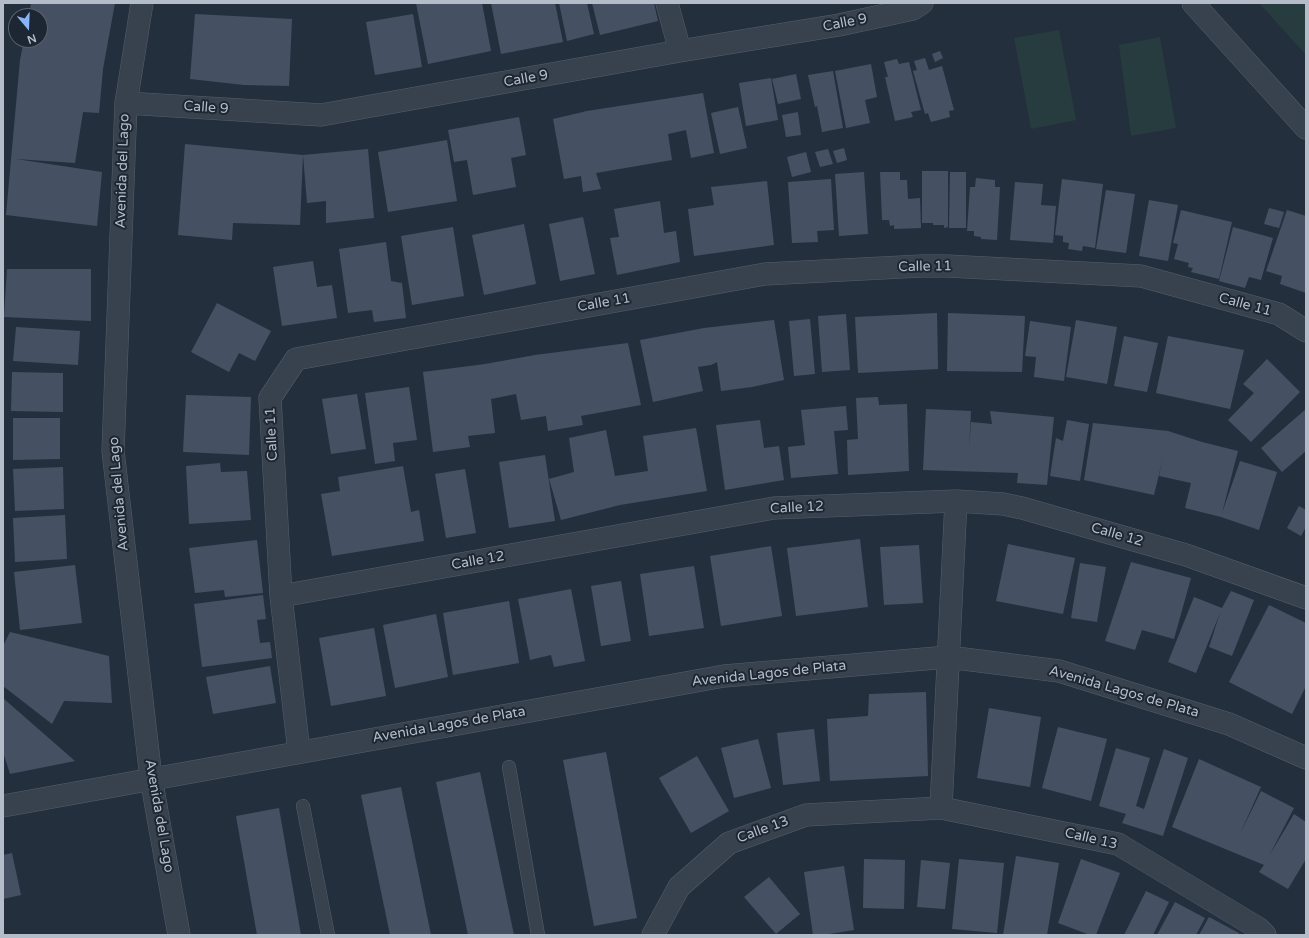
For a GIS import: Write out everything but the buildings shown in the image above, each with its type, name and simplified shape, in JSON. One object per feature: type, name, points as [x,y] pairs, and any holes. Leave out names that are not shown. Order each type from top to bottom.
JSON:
[{"type":"street","name":"Avenida del Lago","points":[[142,3],[126,103],[112,451],[151,778],[180,935]]},
{"type":"street","points":[[667,3],[680,51]]},
{"type":"street","name":"Calle 9","points":[[126,103],[321,116],[680,51],[839,25],[913,9],[922,3]]},
{"type":"street","points":[[1193,3],[1306,128]]},
{"type":"street","name":"Calle 11","points":[[299,752],[295,705],[281,596],[270,398],[296,359],[765,274],[921,266],[1141,276],[1279,314],[1306,331]]},
{"type":"street","points":[[941,808],[956,501]]},
{"type":"street","name":"Calle 12","points":[[281,596],[774,508],[956,501],[1002,504],[1022,508],[1186,555],[1306,598]]},
{"type":"street","name":"Avenida Lagos de Plata","points":[[3,806],[151,778],[724,676],[948,657],[1060,671],[1229,724],[1306,758]]},
{"type":"street","name":"Calle 13","points":[[653,935],[679,887],[729,843],[806,815],[941,808],[1118,844],[1258,928],[1266,935]]},
{"type":"lane","points":[[509,767],[538,935]]},
{"type":"lane","points":[[303,806],[328,935]]},
{"type":"green space","points":[[1259,3],[1306,3],[1306,55]]},
{"type":"green space","points":[[1059,30],[1076,120],[1031,129],[1014,38]]},
{"type":"green space","points":[[1160,37],[1176,128],[1131,136],[1119,45]]}]
